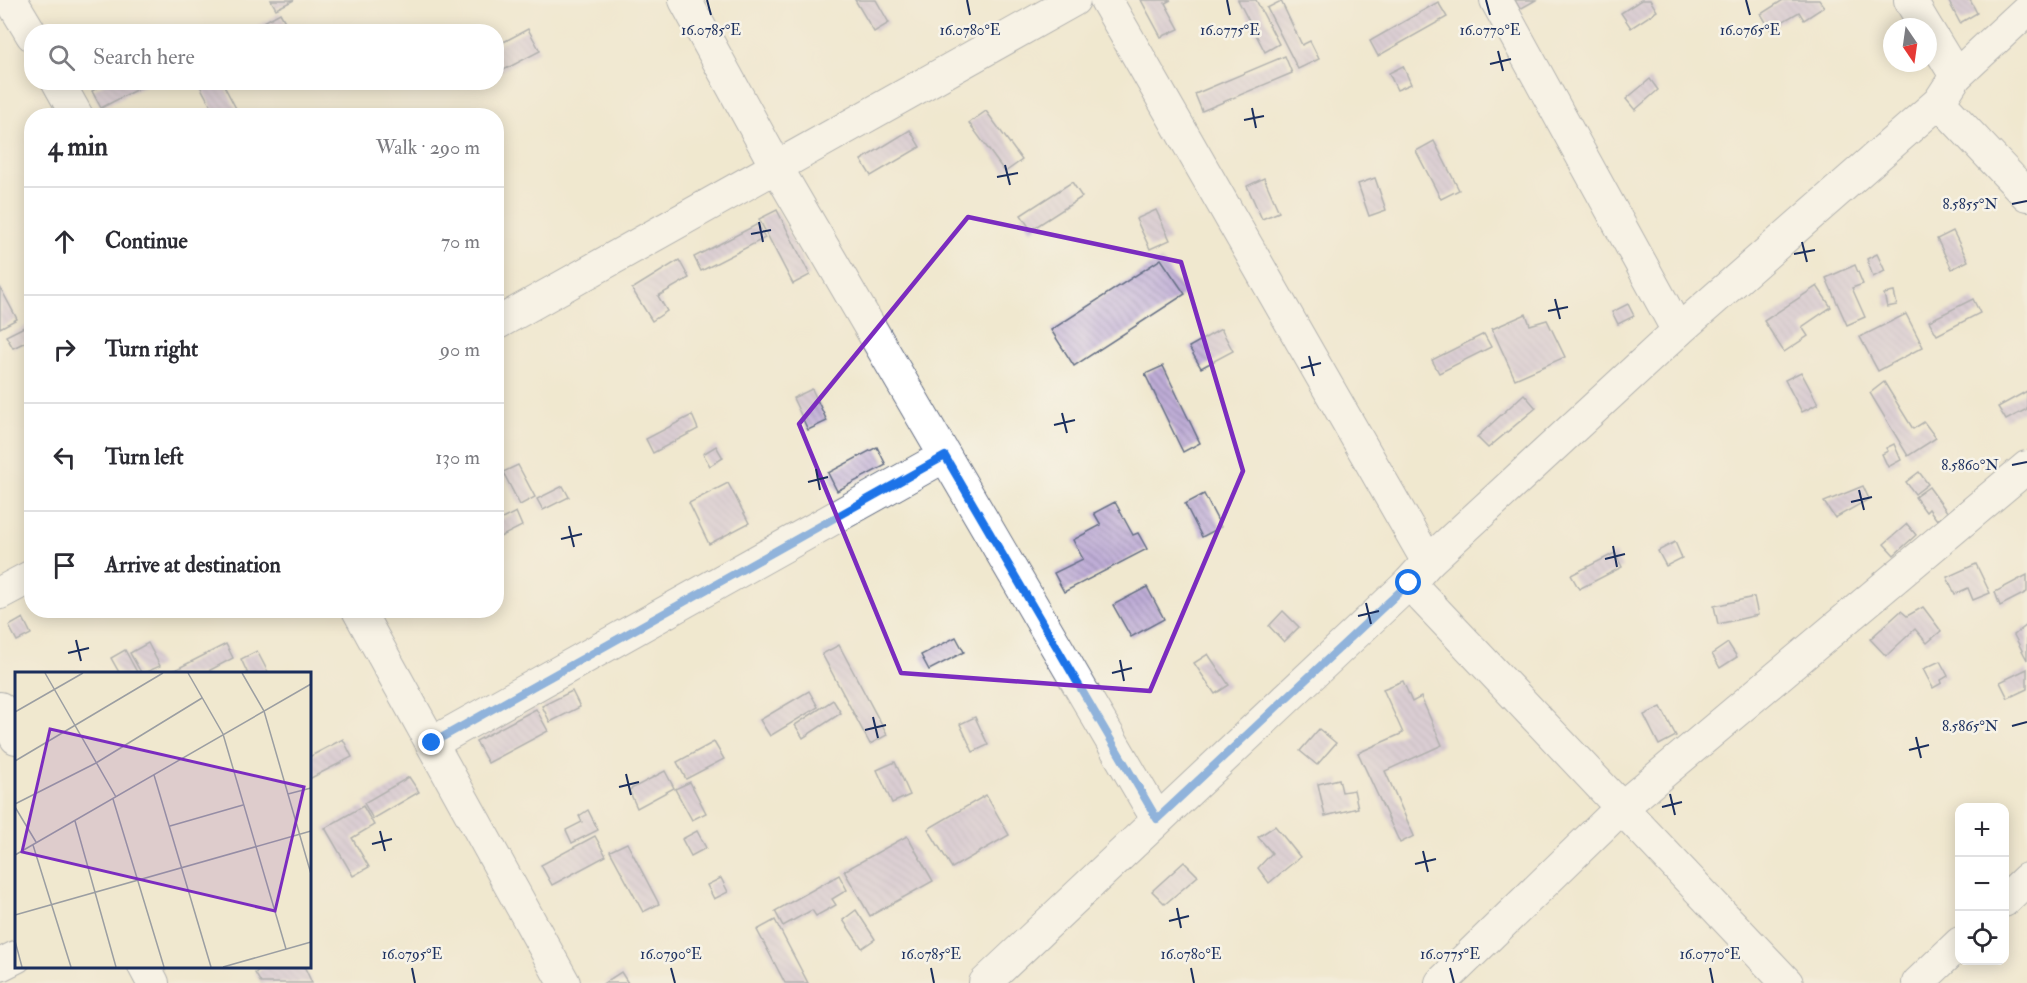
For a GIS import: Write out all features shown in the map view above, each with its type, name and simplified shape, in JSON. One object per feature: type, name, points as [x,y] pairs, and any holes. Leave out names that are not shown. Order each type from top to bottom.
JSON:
[{"type":"street","points":[[11,0],[25,24]]},
{"type":"street","points":[[685,0],[777,168],[1157,819]]},
{"type":"street","points":[[504,320],[1074,0]]},
{"type":"street","points":[[1106,0],[1418,573],[1621,808],[1787,983]]},
{"type":"street","points":[[1496,0],[1678,331]]},
{"type":"street","points":[[1910,0],[1921,18]]},
{"type":"street","points":[[985,983],[1418,573],[1678,331],[1939,102],[1956,76],[2027,10]]},
{"type":"street","points":[[1937,45],[1956,76]]},
{"type":"street","points":[[62,90],[73,108]]},
{"type":"street","points":[[1939,102],[2027,195]]},
{"type":"street","points":[[432,743],[945,456]]},
{"type":"street","points":[[1441,983],[1621,808],[2027,466]]},
{"type":"street","points":[[0,593],[24,580]]},
{"type":"street","points":[[362,618],[564,983]]},
{"type":"street","points":[[0,708],[15,736]]},
{"type":"street","points":[[2009,896],[2027,879]]},
{"type":"street","points":[[1918,983],[1955,947]]},
{"type":"street","points":[[0,965],[15,958]]},
{"type":"street","points":[[145,968],[153,983]]},
{"type":"highlighted area","points":[[968,217],[1181,262],[1243,471],[1150,691],[901,673],[799,424]]},
{"type":"building","points":[[271,0],[294,0],[276,9]]},
{"type":"building","points":[[855,0],[876,0],[889,23],[874,32]]},
{"type":"building","points":[[1141,0],[1171,0],[1165,3],[1179,29],[1161,37]]},
{"type":"building","points":[[1238,0],[1256,0],[1279,44],[1265,52]]},
{"type":"building","points":[[1515,0],[1536,0],[1520,9]]},
{"type":"building","points":[[1641,0],[1650,0],[1657,11],[1631,28],[1621,13]]},
{"type":"building","points":[[1783,0],[1819,0],[1824,7],[1804,20],[1799,12],[1770,29],[1761,14]]},
{"type":"building","points":[[1948,0],[1970,0],[1977,13],[1960,23]]},
{"type":"building","points":[[1281,1],[1302,45],[1310,41],[1319,59],[1298,69],[1267,8]]},
{"type":"building","points":[[1438,2],[1447,17],[1378,56],[1370,41]]},
{"type":"building","points":[[280,13],[286,24],[260,24]]},
{"type":"building","points":[[528,29],[540,51],[504,70],[504,42]]},
{"type":"building","points":[[1285,56],[1292,73],[1202,111],[1195,94]]},
{"type":"building","points":[[1403,66],[1411,84],[1397,90],[1389,73]]},
{"type":"building","points":[[1650,79],[1658,90],[1635,110],[1626,99]]},
{"type":"building","points":[[94,90],[136,90],[101,108],[92,91]]},
{"type":"building","points":[[202,90],[226,90],[236,108],[212,108]]},
{"type":"building","points":[[986,111],[1022,160],[1005,172],[969,123]]},
{"type":"building","points":[[910,130],[920,147],[871,176],[861,160]]},
{"type":"building","points":[[1434,141],[1459,190],[1441,199],[1416,151]]},
{"type":"building","points":[[1264,178],[1279,212],[1262,219],[1247,186]]},
{"type":"building","points":[[1375,178],[1386,210],[1369,216],[1358,184]]},
{"type":"building","points":[[1072,182],[1082,197],[1031,230],[1021,215]]},
{"type":"building","points":[[777,210],[810,275],[793,284],[759,219]]},
{"type":"building","points":[[1156,210],[1170,240],[1150,249],[1136,219]]},
{"type":"building","points":[[758,224],[765,238],[701,271],[694,257]]},
{"type":"building","points":[[1953,231],[1968,261],[1952,269],[1937,239]]},
{"type":"building","points":[[1877,254],[1885,271],[1873,277],[1867,259]]},
{"type":"building","points":[[1161,259],[1185,294],[1074,366],[1051,330]]},
{"type":"building","points":[[679,260],[689,278],[658,296],[667,311],[652,321],[632,289]]},
{"type":"building","points":[[1855,265],[1863,284],[1852,288],[1865,317],[1847,325],[1826,278]]},
{"type":"building","points":[[1817,286],[1831,307],[1802,327],[1808,336],[1784,352],[1764,321]]},
{"type":"building","points":[[0,287],[17,319],[0,328]]},
{"type":"building","points":[[1894,292],[1897,305],[1887,307],[1884,294]]},
{"type":"building","points":[[1973,299],[1980,313],[1937,335],[1929,321]]},
{"type":"building","points":[[1628,304],[1634,316],[1618,324],[1612,312]]},
{"type":"building","points":[[1526,314],[1530,325],[1547,320],[1565,357],[1515,379],[1492,329]]},
{"type":"building","points":[[1906,314],[1923,347],[1878,371],[1860,337]]},
{"type":"building","points":[[24,327],[24,343],[13,348],[6,336]]},
{"type":"building","points":[[1221,329],[1233,351],[1201,368],[1189,347]]},
{"type":"building","points":[[1484,334],[1491,347],[1439,373],[1432,360]]},
{"type":"building","points":[[1163,366],[1200,443],[1183,452],[1145,374]]},
{"type":"building","points":[[1801,372],[1818,404],[1802,412],[1785,380]]},
{"type":"building","points":[[1884,382],[1913,429],[1924,422],[1936,438],[1908,456],[1870,393]]},
{"type":"building","points":[[812,389],[827,421],[808,430],[793,398]]},
{"type":"building","points":[[2027,391],[2027,409],[2006,420],[1998,407]]},
{"type":"building","points":[[1524,394],[1536,408],[1488,448],[1477,437]]},
{"type":"building","points":[[692,415],[698,429],[653,453],[646,439]]},
{"type":"building","points":[[1894,444],[1901,460],[1888,467],[1882,454],[1888,451],[1886,448]]},
{"type":"building","points":[[716,446],[723,458],[710,466],[703,454]]},
{"type":"building","points":[[877,447],[886,465],[837,491],[828,473]]},
{"type":"building","points":[[518,465],[535,497],[520,505],[504,472]]},
{"type":"building","points":[[1919,472],[1928,484],[1915,494],[1906,482]]},
{"type":"building","points":[[728,483],[749,523],[709,544],[689,503]]},
{"type":"building","points":[[563,486],[569,497],[543,510],[537,499]]},
{"type":"building","points":[[1863,486],[1869,499],[1835,518],[1824,502]]},
{"type":"building","points":[[1929,487],[1948,513],[1937,520],[1929,509],[1926,512],[1915,497]]},
{"type":"building","points":[[1204,494],[1221,527],[1202,537],[1185,504]]},
{"type":"building","points":[[1115,502],[1133,535],[1138,533],[1147,549],[1064,592],[1054,573],[1083,559],[1073,540],[1101,525],[1094,513]]},
{"type":"building","points":[[516,512],[522,526],[504,535],[504,518]]},
{"type":"building","points":[[1907,524],[1916,535],[1894,555],[1884,544]]},
{"type":"building","points":[[1675,542],[1682,558],[1666,566],[1658,551]]},
{"type":"building","points":[[1615,553],[1622,567],[1579,589],[1571,575]]},
{"type":"building","points":[[1976,564],[1990,593],[1973,600],[1968,588],[1955,594],[1947,577]]},
{"type":"building","points":[[2027,575],[2027,592],[2000,606],[1995,592]]},
{"type":"building","points":[[1147,587],[1164,619],[1131,637],[1113,605]]},
{"type":"building","points":[[1754,597],[1758,615],[1718,624],[1714,606]]},
{"type":"building","points":[[1923,607],[1941,631],[1927,643],[1915,629],[1886,656],[1870,639],[1901,611],[1907,616]]},
{"type":"building","points":[[1283,611],[1299,627],[1284,642],[1269,626]]},
{"type":"building","points":[[23,618],[31,634],[17,641],[9,626]]},
{"type":"building","points":[[2027,625],[2027,660],[2014,635]]},
{"type":"building","points":[[956,637],[964,652],[929,670],[921,655]]},
{"type":"building","points":[[148,643],[160,666],[141,672],[130,653]]},
{"type":"building","points":[[1728,643],[1737,657],[1720,668],[1712,654]]},
{"type":"building","points":[[226,644],[233,658],[207,672],[171,672]]},
{"type":"building","points":[[839,645],[887,735],[870,744],[822,654]]},
{"type":"building","points":[[125,650],[137,672],[119,672],[111,658]]},
{"type":"building","points":[[257,651],[268,672],[247,672],[241,659]]},
{"type":"building","points":[[1208,654],[1229,685],[1215,694],[1194,663]]},
{"type":"building","points":[[1940,661],[1948,676],[1933,688],[1923,669]]},
{"type":"building","points":[[2027,669],[2027,689],[2008,698],[2000,682]]},
{"type":"building","points":[[1403,681],[1412,702],[1421,697],[1442,745],[1385,771],[1414,836],[1400,843],[1358,753],[1403,733],[1383,689]]},
{"type":"building","points":[[572,691],[580,707],[550,722],[542,706]]},
{"type":"building","points":[[809,691],[818,707],[770,736],[760,720]]},
{"type":"building","points":[[833,700],[841,713],[803,738],[795,725]]},
{"type":"building","points":[[1661,707],[1676,736],[1659,745],[1644,715]]},
{"type":"building","points":[[536,709],[548,731],[488,763],[476,741]]},
{"type":"building","points":[[975,717],[988,745],[973,752],[960,724]]},
{"type":"building","points":[[1319,729],[1336,743],[1317,765],[1300,751]]},
{"type":"building","points":[[343,739],[352,757],[310,778],[310,756]]},
{"type":"building","points":[[714,742],[724,759],[686,779],[677,762]]},
{"type":"building","points":[[895,762],[910,795],[892,803],[877,770]]},
{"type":"building","points":[[665,771],[674,788],[637,808],[629,790]]},
{"type":"building","points":[[409,777],[419,792],[373,819],[364,803]]},
{"type":"building","points":[[1339,779],[1342,792],[1354,790],[1358,808],[1325,816],[1318,784]]},
{"type":"building","points":[[690,782],[706,813],[692,820],[675,789]]},
{"type":"building","points":[[986,795],[1009,835],[952,868],[928,829]]},
{"type":"building","points":[[363,806],[374,825],[352,838],[369,867],[353,876],[325,828]]},
{"type":"building","points":[[588,810],[598,830],[572,843],[566,830],[582,822],[579,816]]},
{"type":"building","points":[[1275,826],[1300,857],[1269,883],[1258,868],[1272,853],[1258,837]]},
{"type":"building","points":[[697,831],[706,848],[691,856],[682,839]]},
{"type":"building","points":[[595,836],[606,856],[552,885],[541,865]]},
{"type":"building","points":[[907,836],[933,881],[870,916],[844,871]]},
{"type":"building","points":[[627,843],[659,904],[643,912],[610,851]]},
{"type":"building","points":[[1184,862],[1198,876],[1165,904],[1152,891]]},
{"type":"building","points":[[839,875],[847,890],[832,899],[836,905],[816,916],[812,910],[783,926],[775,911]]},
{"type":"building","points":[[721,878],[728,892],[714,899],[707,885]]},
{"type":"building","points":[[856,910],[875,939],[862,948],[843,920]]},
{"type":"building","points":[[775,920],[808,983],[785,983],[757,930]]},
{"type":"building","points":[[264,968],[305,968],[312,983],[261,983],[255,973]]},
{"type":"building","points":[[621,972],[628,983],[604,983]]},
{"type":"route","points":[[432,743],[945,456],[1157,819],[1409,583]]}]
